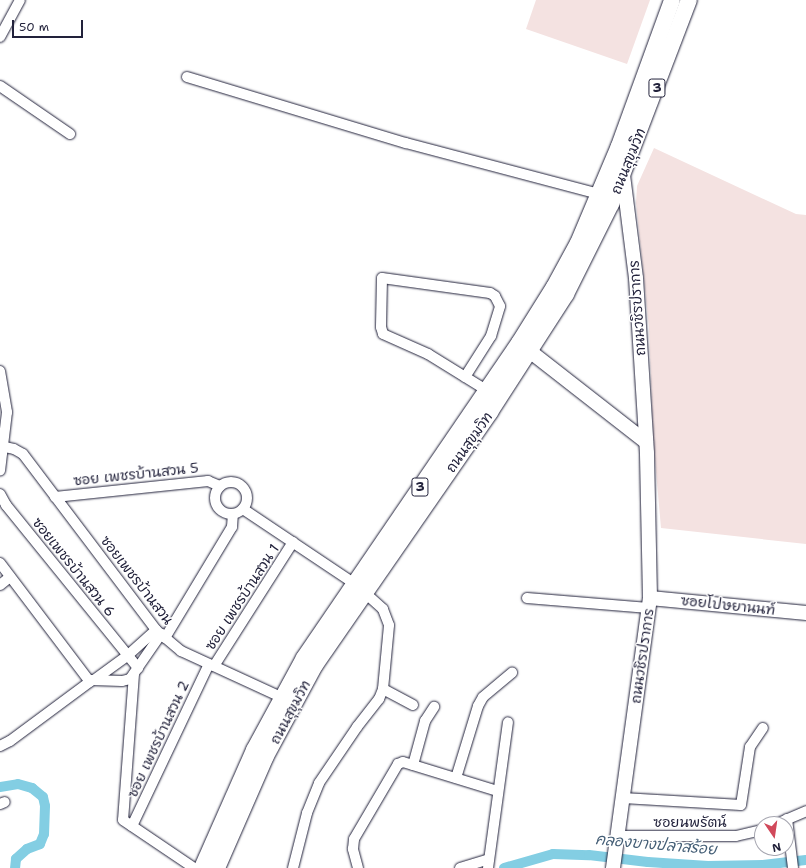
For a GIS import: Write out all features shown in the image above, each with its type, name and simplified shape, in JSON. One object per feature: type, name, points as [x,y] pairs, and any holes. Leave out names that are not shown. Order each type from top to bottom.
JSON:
[{"type":"main road","name":"ถนนสุขุมวิท","points":[[217,868],[266,756],[315,665],[486,390],[525,347],[554,287],[578,243],[599,194],[672,0]]},
{"type":"main road","name":"ถนนสุขุมวิท","points":[[202,868],[254,750],[281,697],[304,658],[364,587],[590,249],[623,175],[689,0]]},
{"type":"street","points":[[0,37],[3,21],[20,0]]},
{"type":"street","points":[[187,77],[406,143],[599,194]]},
{"type":"street","points":[[0,86],[70,134]]},
{"type":"street","name":"ถนนวชิรปราการ","points":[[614,867],[649,603],[646,442],[636,278],[623,175]]},
{"type":"street","points":[[465,377],[492,336],[500,306],[495,296],[490,293],[382,278],[381,327],[383,334],[428,354],[465,377],[486,390]]},
{"type":"street","points":[[525,347],[646,442]]},
{"type":"street","points":[[0,371],[7,412],[0,471]]},
{"type":"street","name":"ซอยเพชรบ้านสวน","points":[[2,446],[23,454],[161,634],[181,651],[281,697]]},
{"type":"street","name":"ซอย เพชรบ้านสวน 5","points":[[55,497],[208,481],[220,486]]},
{"type":"street","points":[[233,481],[241,485],[247,494],[243,509],[233,514],[223,512],[216,505],[215,495],[220,486],[233,481]]},
{"type":"street","name":"ซอยเพชรบ้านสวน 6","points":[[0,494],[3,507],[127,656],[136,671]]},
{"type":"street","points":[[243,509],[364,587],[383,609],[389,625],[383,689],[379,699],[356,727],[319,783],[307,813],[293,868]]},
{"type":"street","points":[[92,681],[124,681],[136,671],[232,527],[233,514]]},
{"type":"street","name":"ซอย เพชรบ้านสวน 1","points":[[211,665],[293,542]]},
{"type":"street","points":[[0,564],[92,681]]},
{"type":"street","points":[[0,585],[10,577]]},
{"type":"street","points":[[527,598],[649,603]]},
{"type":"street","name":"ซอยโปษยานนท์","points":[[649,603],[806,613]]},
{"type":"street","points":[[0,746],[10,741],[127,656],[161,634]]},
{"type":"street","name":"ซอย เพชรบ้านสวน 2","points":[[132,826],[211,665]]},
{"type":"street","points":[[136,671],[123,820],[194,868]]},
{"type":"street","points":[[456,778],[478,706],[483,697],[512,673]]},
{"type":"street","points":[[383,689],[413,705]]},
{"type":"street","points":[[413,765],[425,721],[434,707]]},
{"type":"street","points":[[460,868],[489,865],[497,791],[508,722]]},
{"type":"street","points":[[623,798],[741,806],[750,747],[763,728]]},
{"type":"street","points":[[358,868],[353,850],[354,839],[395,768],[403,762],[497,791]]},
{"type":"street","points":[[794,816],[806,811]]},
{"type":"street","name":"ซอยนพรัตน์","points":[[617,843],[736,836],[754,832]]},
{"type":"street","points":[[791,856],[792,868]]},
{"type":"shaded area","points":[[536,0],[650,0],[627,64],[526,29]]},
{"type":"shaded area","points":[[654,148],[796,214],[806,215],[806,544],[661,528],[653,437],[649,328],[636,203],[637,186]]},
{"type":"waterway","name":"คลองบางปลาสร้อย","points":[[0,787],[18,784],[32,788],[43,797],[45,806],[44,834],[40,844],[27,849],[16,859],[15,868]]},
{"type":"waterway","name":"คลองบางปลาสร้อย","points":[[504,868],[553,854],[589,855],[648,862],[708,866],[763,865],[806,860]]}]
